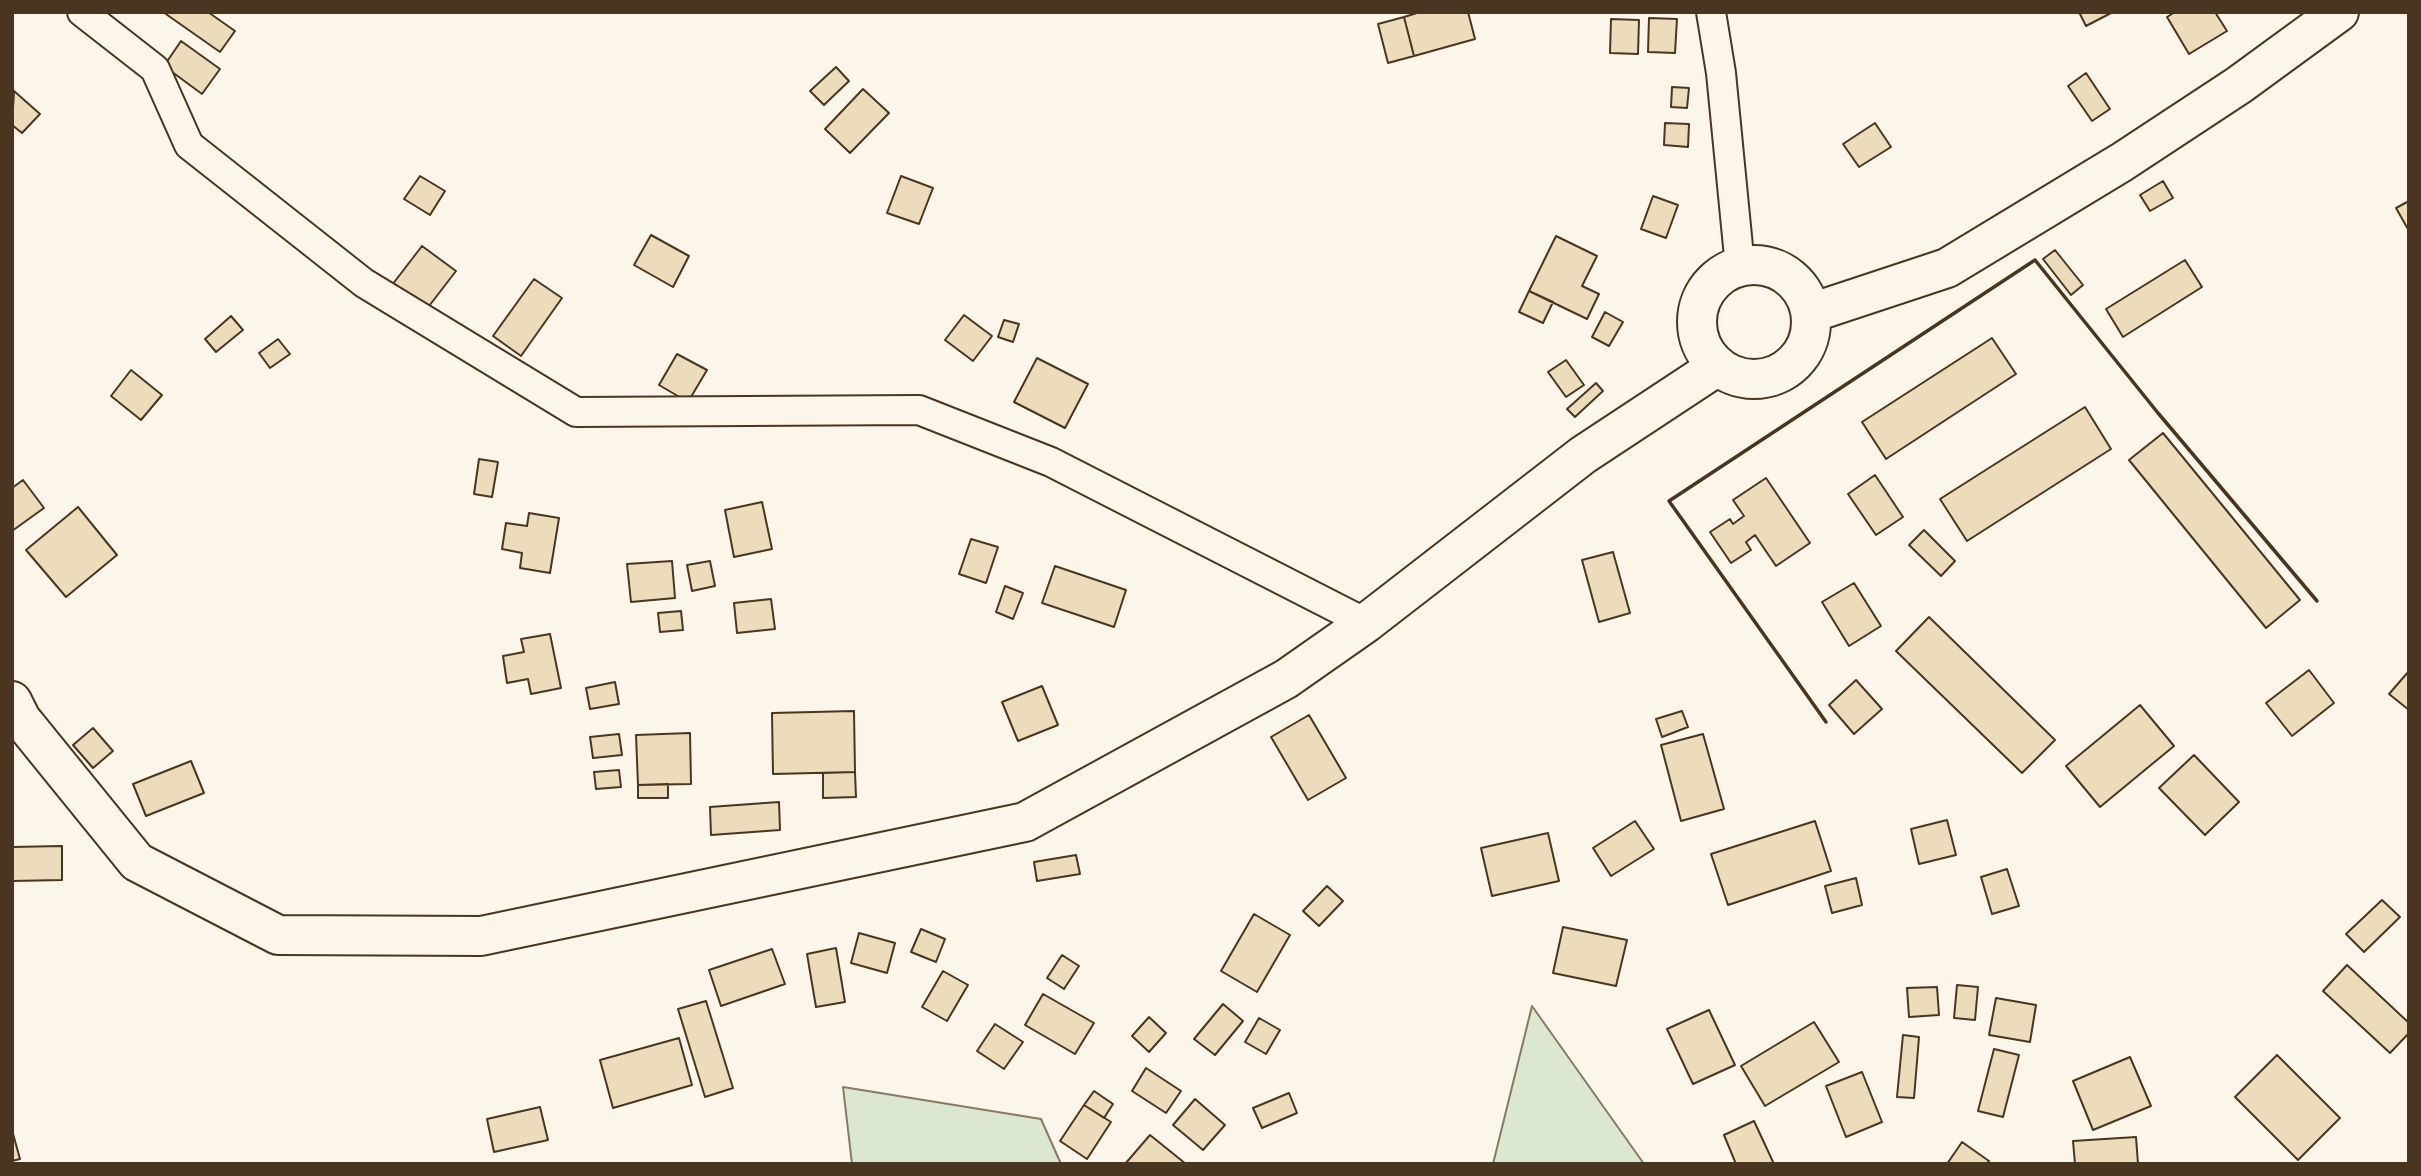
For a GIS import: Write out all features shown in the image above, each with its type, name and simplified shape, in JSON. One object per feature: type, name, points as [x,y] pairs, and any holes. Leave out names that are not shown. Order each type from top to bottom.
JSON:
[{"type":"street","points":[[82,12],[155,69],[189,145],[364,283],[576,412],[919,410],[1051,461],[1366,623]]},
{"type":"street","points":[[1711,12],[1721,73],[1740,267]]},
{"type":"street","points":[[1811,313],[1947,268],[2122,162],[2250,78],[2339,12]]},
{"type":"street","points":[[1740,267],[1771,268],[1786,274],[1806,298],[1811,313],[1811,330],[1806,347],[1796,361],[1783,372],[1749,379],[1732,375],[1717,366],[1700,341],[1698,310],[1713,283],[1740,267]]},
{"type":"street","points":[[12,701],[21,719],[137,862],[278,934],[481,936],[1025,822],[1286,680],[1366,623],[1583,455],[1717,366]]},
{"type":"green space","points":[[1532,1006],[1644,1164],[1493,1164]]},
{"type":"green space","points":[[843,1087],[1041,1119],[1061,1164],[852,1164]]},
{"type":"building","points":[[163,12],[208,12],[235,31],[220,52]]},
{"type":"building","points":[[1420,12],[1468,12],[1475,39],[1414,56],[1404,17]]},
{"type":"building","points":[[2079,12],[2113,12],[2086,26]]},
{"type":"building","points":[[2175,12],[2215,12],[2227,31],[2189,54],[2167,17]]},
{"type":"building","points":[[1404,17],[1414,56],[1388,63],[1378,24]]},
{"type":"building","points":[[1649,18],[1677,19],[1675,53],[1648,52]]},
{"type":"building","points":[[1611,19],[1639,20],[1638,54],[1610,53]]},
{"type":"building","points":[[181,41],[220,69],[202,94],[164,66]]},
{"type":"building","points":[[836,67],[849,81],[824,105],[810,91]]},
{"type":"building","points":[[2086,73],[2110,109],[2092,121],[2068,86]]},
{"type":"building","points":[[1672,87],[1689,88],[1687,108],[1671,107]]},
{"type":"building","points":[[863,89],[889,113],[850,153],[825,129]]},
{"type":"building","points":[[14,91],[40,114],[22,133],[12,125]]},
{"type":"building","points":[[1665,123],[1689,124],[1688,147],[1664,145]]},
{"type":"building","points":[[1875,123],[1891,147],[1859,167],[1843,144]]},
{"type":"building","points":[[420,176],[445,191],[430,215],[404,199]]},
{"type":"building","points":[[901,176],[933,188],[919,224],[887,213]]},
{"type":"building","points":[[2163,181],[2173,198],[2150,211],[2140,195]]},
{"type":"building","points":[[1653,196],[1678,205],[1666,238],[1641,229]]},
{"type":"building","points":[[2409,201],[2409,231],[2396,208]]},
{"type":"building","points":[[651,235],[689,256],[673,287],[634,265]]},
{"type":"building","points":[[1556,236],[1597,256],[1582,286],[1599,294],[1587,319],[1529,291]]},
{"type":"building","points":[[422,246],[456,271],[426,310],[392,285]]},
{"type":"building","points":[[2055,250],[2083,285],[2071,295],[2043,259]]},
{"type":"building","points":[[2185,260],[2202,287],[2123,337],[2106,309]]},
{"type":"building","points":[[534,279],[562,298],[521,356],[493,336]]},
{"type":"building","points":[[1529,291],[1553,302],[1543,323],[1519,312]]},
{"type":"building","points":[[1605,312],[1623,322],[1609,346],[1592,337]]},
{"type":"building","points":[[964,315],[992,336],[973,361],[945,340]]},
{"type":"building","points":[[231,316],[243,330],[216,352],[205,339]]},
{"type":"building","points":[[1004,320],[1019,324],[1013,342],[998,337]]},
{"type":"building","points":[[1992,338],[2016,374],[1886,459],[1862,422]]},
{"type":"building","points":[[278,339],[290,354],[270,368],[259,353]]},
{"type":"building","points":[[677,354],[707,370],[688,402],[659,385]]},
{"type":"building","points":[[1037,358],[1088,384],[1065,428],[1014,402]]},
{"type":"building","points":[[1566,360],[1584,385],[1566,397],[1548,372]]},
{"type":"building","points":[[131,370],[162,395],[141,420],[111,396]]},
{"type":"building","points":[[1596,383],[1603,391],[1575,417],[1567,409]]},
{"type":"building","points":[[2085,407],[2111,449],[1967,541],[1940,499]]},
{"type":"building","points":[[2163,433],[2300,600],[2266,628],[2129,460]]},
{"type":"building","points":[[479,459],[498,462],[492,497],[474,494]]},
{"type":"building","points":[[1875,475],[1903,517],[1876,535],[1848,494]]},
{"type":"building","points":[[1766,478],[1810,543],[1776,566],[1755,535],[1746,542],[1751,550],[1731,563],[1710,532],[1730,519],[1733,524],[1744,516],[1733,500]]},
{"type":"building","points":[[23,480],[44,508],[12,531],[12,488]]},
{"type":"building","points":[[762,502],[772,549],[734,557],[725,510]]},
{"type":"building","points":[[78,507],[117,555],[66,597],[26,550]]},
{"type":"building","points":[[529,513],[559,518],[550,573],[520,568],[522,553],[502,549],[506,523],[527,526]]},
{"type":"building","points":[[1924,530],[1955,561],[1941,576],[1909,545]]},
{"type":"building","points":[[971,539],[998,547],[986,583],[959,574]]},
{"type":"building","points":[[1613,552],[1630,613],[1599,622],[1582,560]]},
{"type":"building","points":[[672,561],[675,598],[631,602],[627,564]]},
{"type":"building","points":[[710,561],[715,586],[692,591],[687,565]]},
{"type":"building","points":[[1055,566],[1126,590],[1114,627],[1042,603]]},
{"type":"building","points":[[1854,583],[1881,626],[1849,646],[1822,602]]},
{"type":"building","points":[[1005,586],[1023,593],[1013,619],[996,612]]},
{"type":"building","points":[[771,599],[775,629],[737,633],[734,603]]},
{"type":"building","points":[[681,611],[683,630],[660,632],[658,613]]},
{"type":"building","points":[[1929,617],[2055,740],[2022,773],[1896,651]]},
{"type":"building","points":[[550,634],[561,688],[531,694],[528,679],[507,683],[503,656],[524,652],[521,639]]},
{"type":"building","points":[[2309,670],[2334,703],[2292,736],[2266,703]]},
{"type":"building","points":[[2409,671],[2409,710],[2389,694]]},
{"type":"building","points":[[1856,680],[1882,709],[1854,734],[1829,705]]},
{"type":"building","points":[[615,682],[619,704],[590,709],[586,688]]},
{"type":"building","points":[[1042,686],[1058,725],[1018,741],[1002,702]]},
{"type":"building","points":[[2140,705],[2174,746],[2100,807],[2066,766]]},
{"type":"building","points":[[854,711],[855,772],[773,774],[772,713]]},
{"type":"building","points":[[1682,711],[1688,727],[1662,737],[1656,719]]},
{"type":"building","points":[[1309,715],[1346,778],[1308,800],[1271,737]]},
{"type":"building","points":[[93,728],[113,751],[93,768],[73,745]]},
{"type":"building","points":[[690,733],[691,784],[638,785],[636,735]]},
{"type":"building","points":[[619,734],[622,755],[593,758],[590,737]]},
{"type":"building","points":[[1703,734],[1724,809],[1681,821],[1661,745]]},
{"type":"building","points":[[2194,755],[2239,802],[2205,835],[2159,788]]},
{"type":"building","points":[[191,761],[204,793],[146,816],[133,784]]},
{"type":"building","points":[[619,770],[621,787],[596,789],[594,772]]},
{"type":"building","points":[[855,772],[856,797],[823,798],[823,773]]},
{"type":"building","points":[[668,784],[668,798],[638,798],[638,785]]},
{"type":"building","points":[[779,802],[780,830],[711,835],[710,807]]},
{"type":"building","points":[[1947,820],[1956,855],[1919,864],[1911,829]]},
{"type":"building","points":[[1635,821],[1654,849],[1611,876],[1593,848]]},
{"type":"building","points":[[1815,821],[1831,871],[1728,905],[1711,854]]},
{"type":"building","points":[[1548,833],[1559,881],[1492,896],[1481,848]]},
{"type":"building","points":[[62,846],[62,880],[12,881],[12,847]]},
{"type":"building","points":[[1076,855],[1080,874],[1037,881],[1034,862]]},
{"type":"building","points":[[2007,869],[2019,906],[1992,914],[1981,877]]},
{"type":"building","points":[[1856,878],[1862,905],[1832,913],[1825,886]]},
{"type":"building","points":[[1327,886],[1343,901],[1319,926],[1303,911]]},
{"type":"building","points":[[2382,900],[2400,917],[2364,952],[2346,934]]},
{"type":"building","points":[[1254,914],[1290,935],[1257,992],[1221,971]]},
{"type":"building","points":[[1563,927],[1627,940],[1616,986],[1553,973]]},
{"type":"building","points":[[921,929],[945,939],[936,962],[911,952]]},
{"type":"building","points":[[859,933],[895,943],[887,973],[851,963]]},
{"type":"building","points":[[836,948],[845,1002],[816,1007],[807,954]]},
{"type":"building","points":[[772,949],[785,984],[721,1006],[709,970]]},
{"type":"building","points":[[1062,955],[1079,966],[1064,989],[1047,978]]},
{"type":"building","points":[[2347,965],[2409,1023],[2409,1033],[2390,1053],[2323,991]]},
{"type":"building","points":[[943,971],[968,985],[947,1021],[922,1007]]},
{"type":"building","points":[[1957,985],[1978,987],[1975,1020],[1954,1018]]},
{"type":"building","points":[[1937,987],[1939,1015],[1909,1017],[1907,988]]},
{"type":"building","points":[[1043,994],[1094,1023],[1075,1054],[1025,1025]]},
{"type":"building","points":[[1996,998],[2036,1005],[2030,1042],[1989,1035]]},
{"type":"building","points":[[706,1001],[733,1088],[705,1097],[678,1009]]},
{"type":"building","points":[[1223,1004],[1243,1021],[1215,1055],[1194,1039]]},
{"type":"building","points":[[1709,1010],[1735,1065],[1693,1084],[1667,1029]]},
{"type":"building","points":[[1149,1017],[1166,1033],[1149,1052],[1132,1036]]},
{"type":"building","points":[[1259,1018],[1280,1030],[1266,1054],[1245,1042]]},
{"type":"building","points":[[1814,1022],[1839,1062],[1765,1106],[1741,1066]]},
{"type":"building","points":[[995,1024],[1023,1042],[1004,1069],[977,1051]]},
{"type":"building","points":[[1903,1035],[1919,1037],[1914,1098],[1897,1097]]},
{"type":"building","points":[[679,1038],[692,1085],[613,1108],[600,1060]]},
{"type":"building","points":[[1994,1049],[2019,1055],[2003,1117],[1978,1111]]},
{"type":"building","points":[[2277,1055],[2340,1118],[2298,1160],[2235,1097]]},
{"type":"building","points":[[2130,1057],[2151,1106],[2093,1130],[2073,1081]]},
{"type":"building","points":[[1146,1068],[1181,1091],[1166,1113],[1132,1091]]},
{"type":"building","points":[[1862,1072],[1882,1122],[1846,1137],[1826,1086]]},
{"type":"building","points":[[1094,1091],[1113,1104],[1104,1118],[1084,1105]]},
{"type":"building","points":[[1289,1093],[1297,1113],[1262,1128],[1253,1108]]},
{"type":"building","points":[[1195,1099],[1225,1125],[1203,1150],[1173,1125]]},
{"type":"building","points":[[1084,1105],[1111,1122],[1087,1159],[1060,1141]]},
{"type":"building","points":[[540,1107],[548,1140],[494,1152],[487,1119]]},
{"type":"building","points":[[1754,1121],[1774,1164],[1736,1164],[1724,1135]]},
{"type":"building","points":[[12,1130],[20,1159],[12,1161]]},
{"type":"building","points":[[1150,1135],[1186,1164],[1125,1164]]},
{"type":"building","points":[[2136,1137],[2138,1164],[2075,1164],[2073,1141]]},
{"type":"building","points":[[1962,1142],[1989,1161],[1987,1164],[1947,1164]]},
{"type":"wall","points":[[1826,722],[1669,501],[2035,260],[2158,413],[2317,601]]}]
